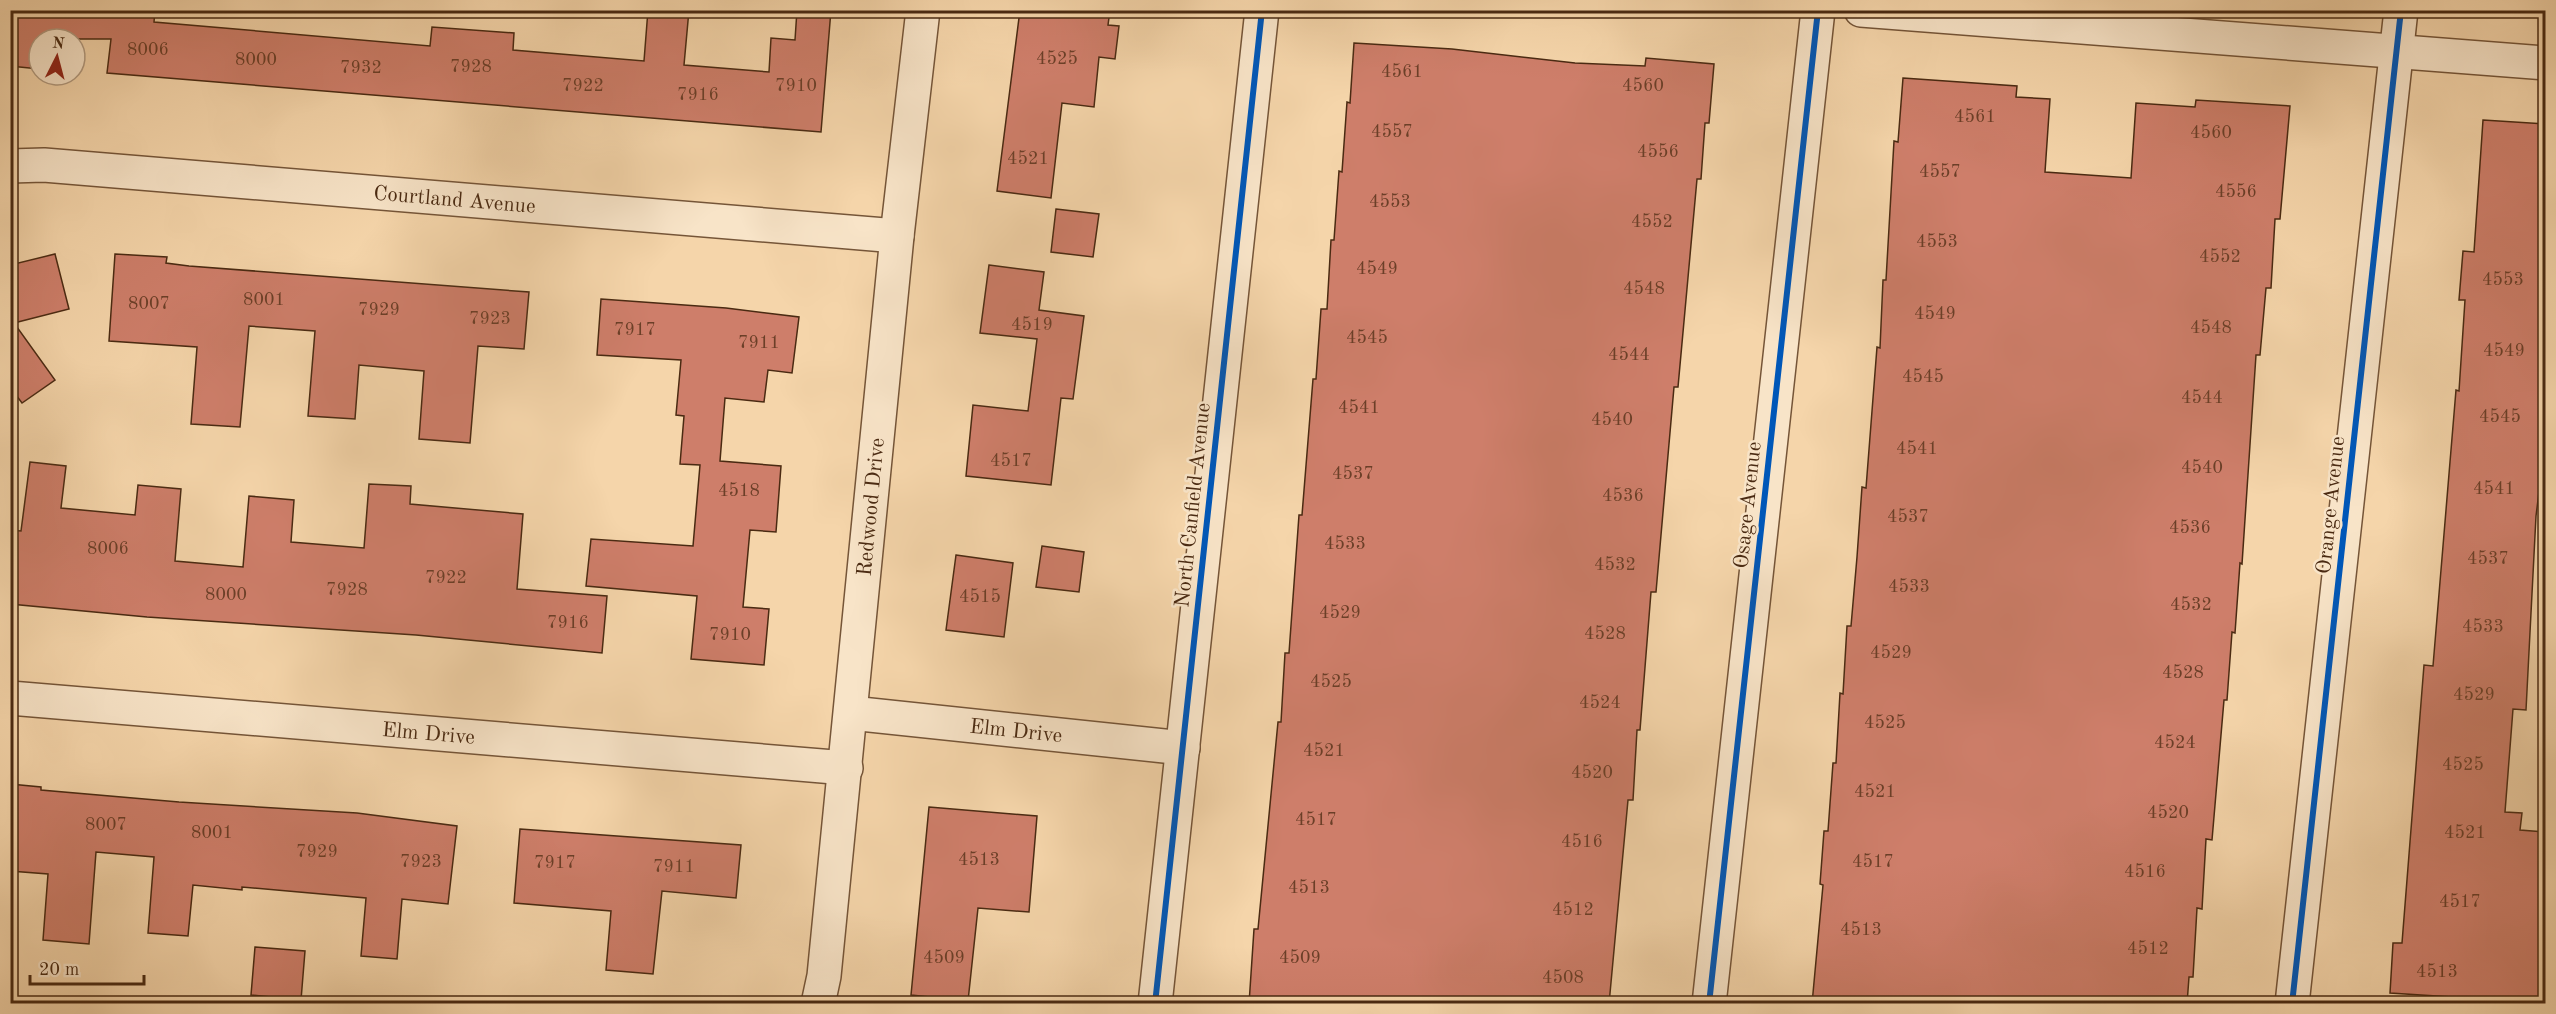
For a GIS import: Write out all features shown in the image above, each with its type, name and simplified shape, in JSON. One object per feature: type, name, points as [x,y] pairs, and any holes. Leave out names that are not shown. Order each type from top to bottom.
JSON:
[{"type":"street","name":"Redwood Drive","points":[[818,1004],[824,976],[846,768],[897,236],[923,10]]},
{"type":"street","name":"North Canfield Avenue","points":[[1155,1004],[1262,10]]},
{"type":"street","name":"Osage Avenue","points":[[1709,1004],[1818,10]]},
{"type":"street","points":[[1860,10],[2546,63]]},
{"type":"street","name":"Orange Avenue","points":[[2292,1004],[2401,10]]},
{"type":"street","name":"Courtland Avenue","points":[[10,166],[44,165],[897,236]]},
{"type":"street","name":"Elm Drive","points":[[10,698],[846,768]]},
{"type":"street","name":"Elm Drive","points":[[851,713],[1183,747]]},
{"type":"building","points":[[33,10],[155,10],[154,22],[430,46],[432,27],[514,33],[513,50],[644,61],[648,10],[689,10],[684,65],[769,72],[771,38],[795,40],[797,10],[831,10],[821,132],[107,73],[111,39],[87,39],[87,27],[27,27],[27,68],[10,66],[10,13],[33,15]]},
{"type":"building","points":[[1020,10],[1110,10],[1108,25],[1119,26],[1115,59],[1099,57],[1094,107],[1062,103],[1051,198],[997,191]]},
{"type":"building","points":[[1354,43],[1452,49],[1575,63],[1645,66],[1646,58],[1714,64],[1709,123],[1705,123],[1701,179],[1697,179],[1678,387],[1674,387],[1656,592],[1651,592],[1640,730],[1637,730],[1633,800],[1628,800],[1609,1004],[1485,998],[1485,1004],[1417,1004],[1345,998],[1344,1004],[1249,1004],[1254,929],[1258,929],[1278,722],[1281,722],[1285,653],[1289,653],[1299,515],[1302,515],[1313,379],[1316,379],[1321,309],[1327,309],[1331,240],[1334,240],[1339,171],[1342,172]]},
{"type":"building","points":[[1903,78],[2017,86],[2016,97],[2050,99],[2045,172],[2131,178],[2136,103],[2195,107],[2196,100],[2290,106],[2280,219],[2275,219],[2271,288],[2266,288],[2260,355],[2256,355],[2242,564],[2240,563],[2235,633],[2232,632],[2227,700],[2224,700],[2212,840],[2206,839],[2202,909],[2197,908],[2193,977],[2189,977],[2187,1004],[1812,1004],[1823,885],[1820,884],[1824,831],[1828,831],[1833,763],[1836,763],[1840,693],[1843,694],[1847,626],[1851,626],[1862,487],[1866,488],[1877,347],[1880,348],[1883,280],[1886,280],[1894,141],[1898,142]]},
{"type":"building","points":[[2483,120],[2546,124],[2546,435],[2536,516],[2526,710],[2513,709],[2505,812],[2522,813],[2520,830],[2546,832],[2546,1003],[2390,993],[2393,943],[2402,943],[2424,665],[2433,666],[2456,390],[2459,391],[2465,300],[2459,300],[2463,251],[2474,252]]},
{"type":"building","points":[[1056,209],[1099,214],[1093,257],[1051,252]]},
{"type":"building","points":[[55,254],[69,309],[14,323],[55,380],[22,403],[10,387],[10,265]]},
{"type":"building","points":[[115,254],[167,257],[166,263],[189,266],[529,292],[524,349],[478,346],[470,443],[419,439],[424,371],[359,365],[355,419],[308,416],[315,331],[249,326],[240,427],[191,424],[197,347],[109,341]]},
{"type":"building","points":[[989,265],[1044,272],[1039,310],[1084,316],[1073,399],[1061,398],[1051,485],[966,476],[973,405],[1028,411],[1037,339],[980,333]]},
{"type":"building","points":[[601,299],[726,308],[799,317],[792,373],[768,370],[764,402],[725,398],[720,461],[781,466],[776,532],[750,530],[743,607],[769,609],[764,665],[691,659],[697,596],[586,586],[591,539],[693,546],[700,465],[680,464],[684,416],[676,415],[681,360],[597,355]]},
{"type":"building","points":[[30,462],[66,466],[61,508],[135,515],[138,485],[181,489],[175,561],[243,567],[249,496],[294,500],[291,542],[364,548],[369,484],[411,486],[410,504],[523,514],[517,589],[607,596],[602,653],[416,635],[147,617],[10,604],[10,530],[21,531]]},
{"type":"building","points":[[1042,546],[1084,552],[1079,592],[1036,587]]},
{"type":"building","points":[[956,555],[1013,563],[1004,637],[946,630]]},
{"type":"building","points":[[10,784],[41,787],[41,790],[179,802],[357,813],[457,826],[448,904],[402,899],[397,959],[361,956],[366,898],[193,885],[188,936],[148,933],[154,857],[96,852],[89,944],[43,940],[48,874],[10,871]]},
{"type":"building","points":[[929,807],[1037,816],[1029,912],[978,908],[968,1001],[911,995]]},
{"type":"building","points":[[520,829],[741,845],[736,898],[662,891],[653,974],[606,970],[611,911],[514,903]]},
{"type":"building","points":[[255,947],[305,951],[301,1000],[251,995]]},
{"type":"cycle path","points":[[1155,1004],[1262,10]]},
{"type":"cycle path","points":[[1709,1004],[1818,10]]},
{"type":"cycle path","points":[[2292,1004],[2401,10]]}]
